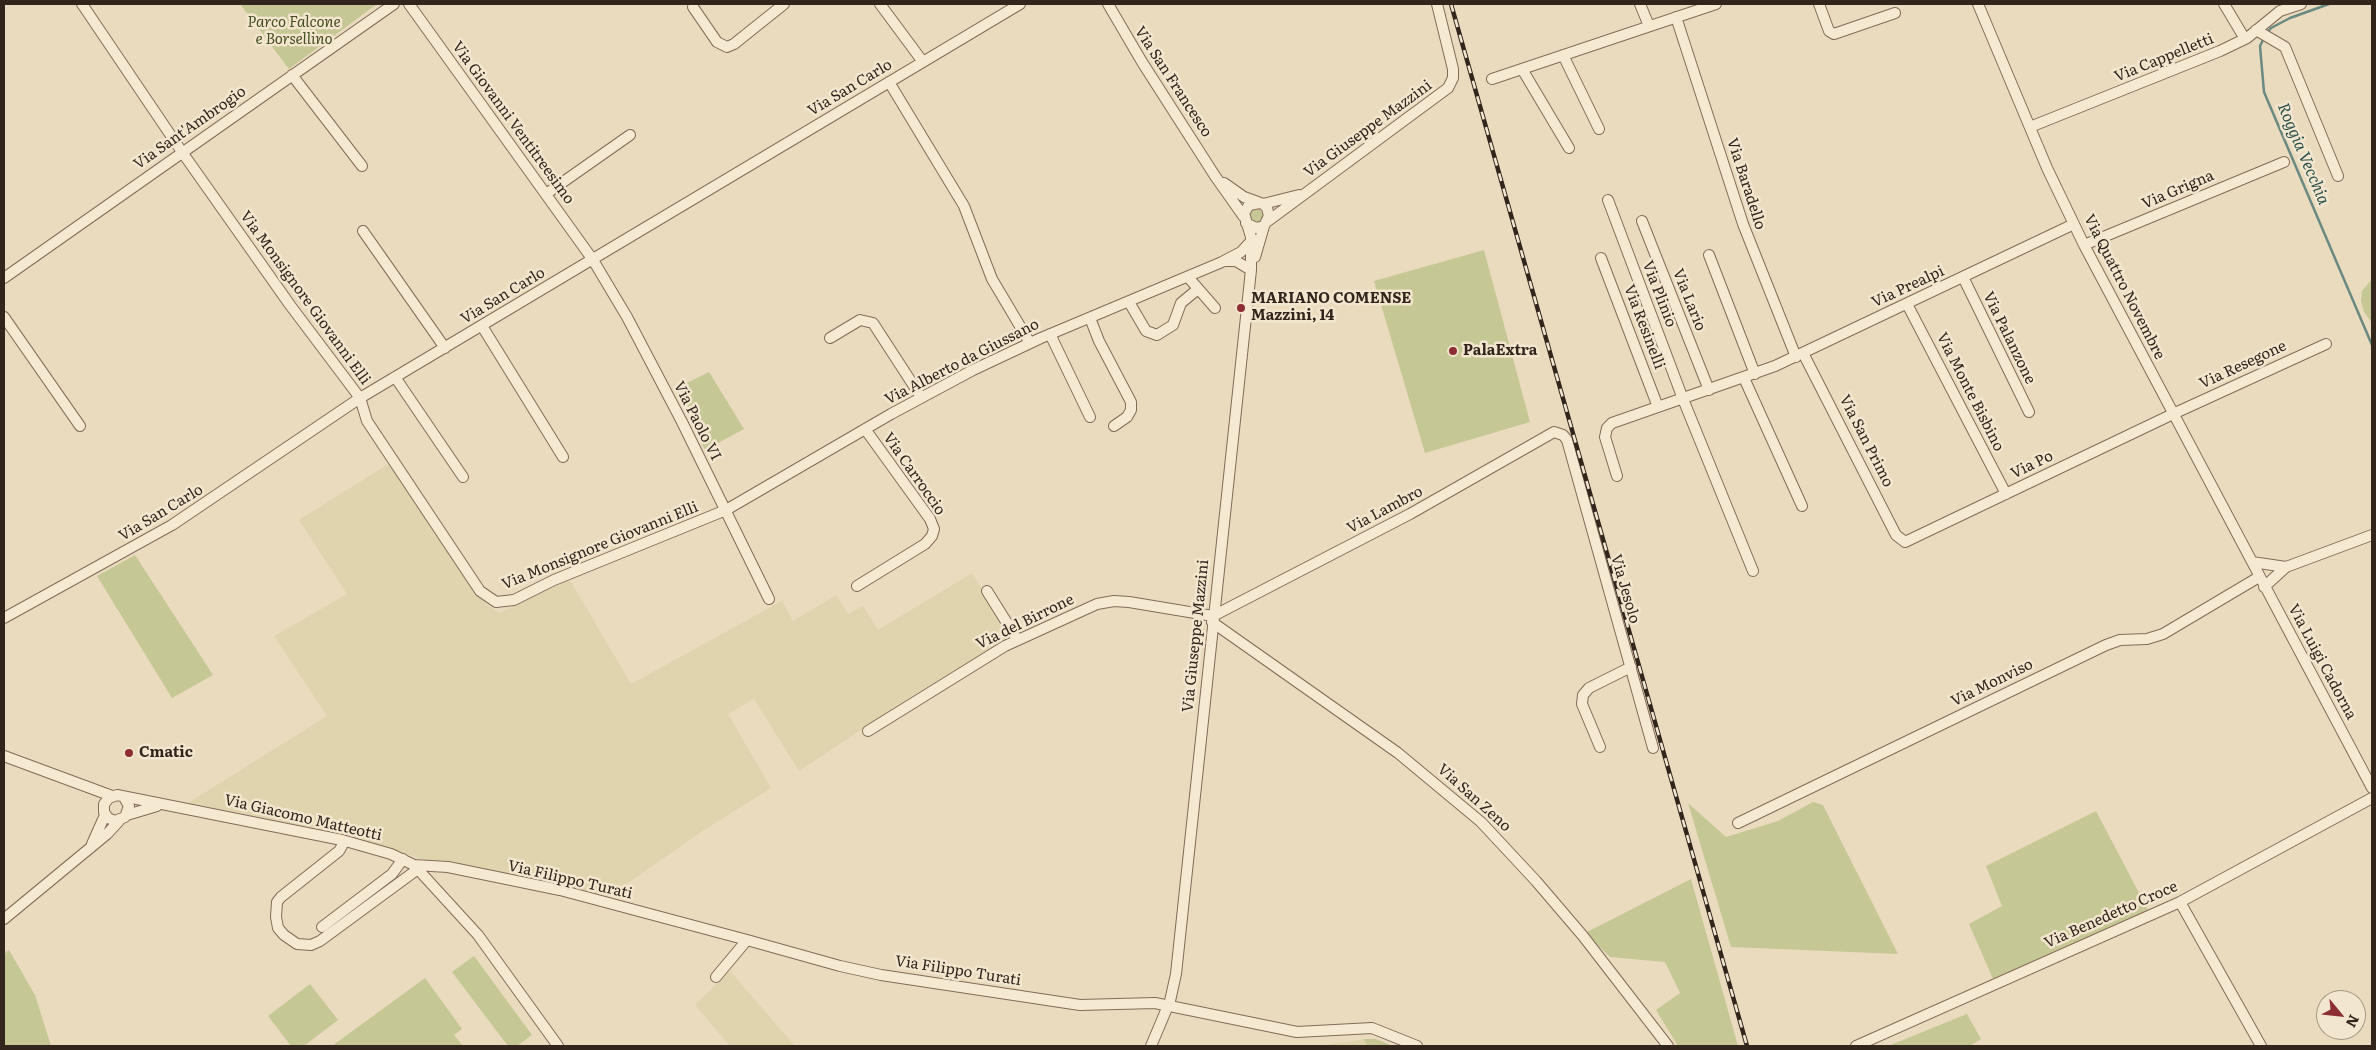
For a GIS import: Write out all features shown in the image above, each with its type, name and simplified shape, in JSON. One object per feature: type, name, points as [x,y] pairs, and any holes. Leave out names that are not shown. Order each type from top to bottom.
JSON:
[{"type":"street","name":"Via Monsignore Giovanni Elli","points":[[82,4],[182,152],[290,305],[360,398],[367,421],[480,592],[494,601],[506,602],[516,599],[551,581],[726,510]]},
{"type":"street","name":"Via Sant'Ambrogio","points":[[4,278],[394,4]]},
{"type":"street","name":"Via Giovanni Ventitreesimo","points":[[409,4],[593,260]]},
{"type":"street","points":[[693,7],[717,42],[727,47],[734,44],[784,4]]},
{"type":"street","points":[[880,4],[922,62]]},
{"type":"street","name":"Via San Carlo","points":[[4,618],[190,515],[360,398],[1020,4]]},
{"type":"street","name":"Via San Francesco","points":[[1108,4],[1119,26],[1245,220]]},
{"type":"street","name":"Via Giuseppe Mazzini","points":[[1249,264],[1266,223],[1448,88],[1453,78],[1453,69],[1437,4]]},
{"type":"street","points":[[1640,4],[1649,26]]},
{"type":"street","points":[[1492,79],[1716,4]]},
{"type":"street","points":[[1820,4],[1829,31],[1834,34],[1895,13]]},
{"type":"street","name":"Via Quattro Novembre","points":[[1978,4],[2030,128],[2084,245],[2259,577]]},
{"type":"street","points":[[2224,4],[2245,40]]},
{"type":"street","name":"Via Cappelletti","points":[[2030,128],[2262,34],[2280,11],[2301,4]]},
{"type":"street","name":"Via Baradello","points":[[1676,17],[1743,224],[1799,355]]},
{"type":"street","points":[[2262,34],[2282,44],[2286,50],[2338,176]]},
{"type":"street","points":[[1563,55],[1598,129]]},
{"type":"street","points":[[1522,69],[1570,148]]},
{"type":"street","points":[[292,75],[362,166]]},
{"type":"street","points":[[889,82],[968,214],[992,279],[1030,342]]},
{"type":"street","points":[[546,194],[630,135]]},
{"type":"street","name":"Via Grigna","points":[[2084,245],[2284,162]]},
{"type":"street","name":"Via San Francesco","points":[[1215,176],[1237,192],[1262,204]]},
{"type":"street","name":"Via Giuseppe Mazzini","points":[[1262,204],[1306,192]]},
{"type":"street","name":"Via Plinio","points":[[1608,200],[1683,399]]},
{"type":"street","points":[[1262,204],[1269,212],[1266,223],[1256,228],[1245,220],[1246,209],[1249,205],[1262,204]]},
{"type":"street","name":"Via Giuseppe Mazzini","points":[[1151,1046],[1168,1006],[1176,974],[1249,264],[1251,241],[1245,220]]},
{"type":"street","name":"Via Lario","points":[[1642,221],[1709,390]]},
{"type":"street","name":"Via Prealpi","points":[[1617,476],[1606,438],[1607,428],[1614,422],[1755,374],[1799,355],[2074,224]]},
{"type":"street","points":[[363,231],[445,348]]},
{"type":"street","name":"Via Alberto da Giussano","points":[[726,510],[921,398],[1030,342],[1222,262],[1241,252],[1251,241]]},
{"type":"street","points":[[1709,255],[1755,374]]},
{"type":"street","name":"Via Resinelli","points":[[1602,258],[1658,407]]},
{"type":"street","name":"Via Paolo VI","points":[[593,260],[631,325],[726,510],[769,599]]},
{"type":"street","name":"Via Alberto da Giussano","points":[[1222,262],[1233,260],[1249,264]]},
{"type":"street","points":[[1188,277],[1215,308]]},
{"type":"street","name":"Via Palanzone","points":[[1962,277],[2029,412]]},
{"type":"street","points":[[1129,302],[1146,331],[1157,335],[1173,325],[1181,303],[1198,289]]},
{"type":"street","name":"Via Monte Bisbino","points":[[1907,304],[2006,494]]},
{"type":"street","points":[[4,317],[80,426]]},
{"type":"street","points":[[1090,318],[1099,341],[1132,402],[1127,417],[1114,426]]},
{"type":"street","points":[[830,338],[860,320],[873,323],[921,398]]},
{"type":"street","points":[[482,326],[563,457]]},
{"type":"street","points":[[1050,334],[1090,417]]},
{"type":"street","name":"Via Resegone","points":[[2173,414],[2326,344]]},
{"type":"street","name":"Via San Primo","points":[[1799,355],[1896,535],[1903,542]]},
{"type":"street","points":[[396,377],[463,478]]},
{"type":"street","points":[[1744,378],[1802,506]]},
{"type":"street","points":[[1683,399],[1753,571]]},
{"type":"street","name":"Via Po","points":[[1903,542],[1911,540],[2173,414]]},
{"type":"street","name":"Via Carroccio","points":[[857,586],[925,544],[932,536],[934,529],[930,519],[865,429]]},
{"type":"street","name":"Via Lambro","points":[[1212,619],[1399,520],[1552,433],[1560,433],[1567,440]]},
{"type":"street","name":"Via Jesolo","points":[[1567,440],[1653,748]]},
{"type":"street","points":[[2264,587],[2286,567],[2372,535]]},
{"type":"street","points":[[2252,562],[2286,567]]},
{"type":"street","name":"Via Luigi Cadorna","points":[[2259,577],[2372,788]]},
{"type":"street","name":"Via Monviso","points":[[1738,823],[2111,643],[2124,639],[2147,639],[2163,634],[2259,577]]},
{"type":"street","points":[[987,591],[1017,639]]},
{"type":"street","name":"Via del Birrone","points":[[868,731],[1017,639],[1086,609],[1110,602],[1132,602],[1212,619]]},
{"type":"street","name":"Via San Zeno","points":[[1212,619],[1398,753],[1481,822],[1583,936],[1668,1046]]},
{"type":"street","points":[[1600,747],[1582,704],[1582,695],[1589,688],[1631,667]]},
{"type":"street","points":[[4,756],[112,796],[125,799],[129,806],[123,818],[4,919]]},
{"type":"street","points":[[85,785],[111,820],[123,818]]},
{"type":"street","points":[[91,846],[104,812],[106,801],[112,796]]},
{"type":"street","name":"Via Benedetto Croce","points":[[1856,1046],[2180,902],[2372,798]]},
{"type":"street","name":"Via Giacomo Matteotti","points":[[125,799],[188,808],[342,840],[402,859],[416,867],[478,936],[558,1046]]},
{"type":"street","name":"Via Giacomo Matteotti","points":[[123,818],[161,805]]},
{"type":"street","points":[[342,840],[340,851],[277,902],[276,917],[278,928],[284,936],[297,944],[311,945],[320,941],[416,867]]},
{"type":"street","points":[[322,927],[392,874],[402,859]]},
{"type":"street","name":"Via Filippo Turati","points":[[416,867],[448,867],[560,890],[833,965],[881,975],[1080,1005],[1142,1002],[1298,1032],[1372,1028],[1417,1046]]},
{"type":"street","points":[[2180,902],[2261,1046]]},
{"type":"street","points":[[716,977],[747,940]]},
{"type":"shaded area","points":[[390,463],[437,537],[486,604],[499,613],[567,581],[571,582],[631,684],[782,601],[793,621],[836,595],[848,614],[863,606],[878,630],[972,573],[1011,636],[915,694],[799,771],[754,699],[728,714],[771,788],[701,832],[608,897],[502,877],[419,858],[344,834],[188,803],[327,716],[274,636],[347,594],[299,520]]},
{"type":"shaded area","points":[[730,971],[795,1046],[730,1046],[695,1005]]},
{"type":"shaded area","points":[[1364,1039],[1367,1046],[1320,1046]]},
{"type":"green space","name":"Parco Falcone e Borsellino","points":[[240,4],[377,4],[289,69]]},
{"type":"green space","points":[[1253,209],[1259,209],[1263,216],[1259,223],[1253,223],[1249,219],[1249,213]]},
{"type":"green space","name":"PalaExtra","points":[[1484,250],[1530,422],[1425,453],[1374,281]]},
{"type":"green space","points":[[2372,279],[2372,323],[2364,312],[2361,301],[2362,291]]},
{"type":"green space","points":[[709,372],[744,429],[705,450],[675,389]]},
{"type":"green space","points":[[135,555],[213,675],[172,698],[97,576]]},
{"type":"green space","points":[[1813,802],[1823,805],[1898,954],[1731,947],[1688,803],[1726,837],[1778,821]]},
{"type":"green space","points":[[2096,811],[2148,910],[1993,979],[1969,924],[2002,906],[1986,866]]},
{"type":"green space","points":[[1691,879],[1738,1046],[1678,1046],[1656,1010],[1680,993],[1665,962],[1610,957],[1585,933]]},
{"type":"green space","points":[[9,950],[35,995],[51,1046],[4,1046],[4,954]]},
{"type":"green space","points":[[474,956],[532,1035],[517,1046],[508,1046],[452,972]]},
{"type":"green space","points":[[425,978],[462,1029],[454,1035],[463,1046],[332,1046]]},
{"type":"green space","points":[[310,984],[338,1020],[304,1046],[291,1046],[268,1016]]},
{"type":"green space","points":[[1967,1014],[1981,1039],[1970,1046],[1888,1046]]},
{"type":"green space","points":[[1364,1039],[1376,1039],[1393,1046],[1367,1046]]},
{"type":"waterway","name":"Roggia Vecchia","points":[[2267,33],[2271,28],[2290,18],[2329,4]]},
{"type":"waterway","name":"Roggia Vecchia","points":[[2264,38],[2260,46],[2264,92],[2372,345]]},
{"type":"railway","points":[[1451,4],[1747,1046]]},
{"type":"place","name":"MARIANO COMENSE Mazzini, 14","points":[[1241,308]]},
{"type":"place","name":"PalaExtra","points":[[1453,351]]},
{"type":"place","name":"Cmatic","points":[[129,753]]}]
